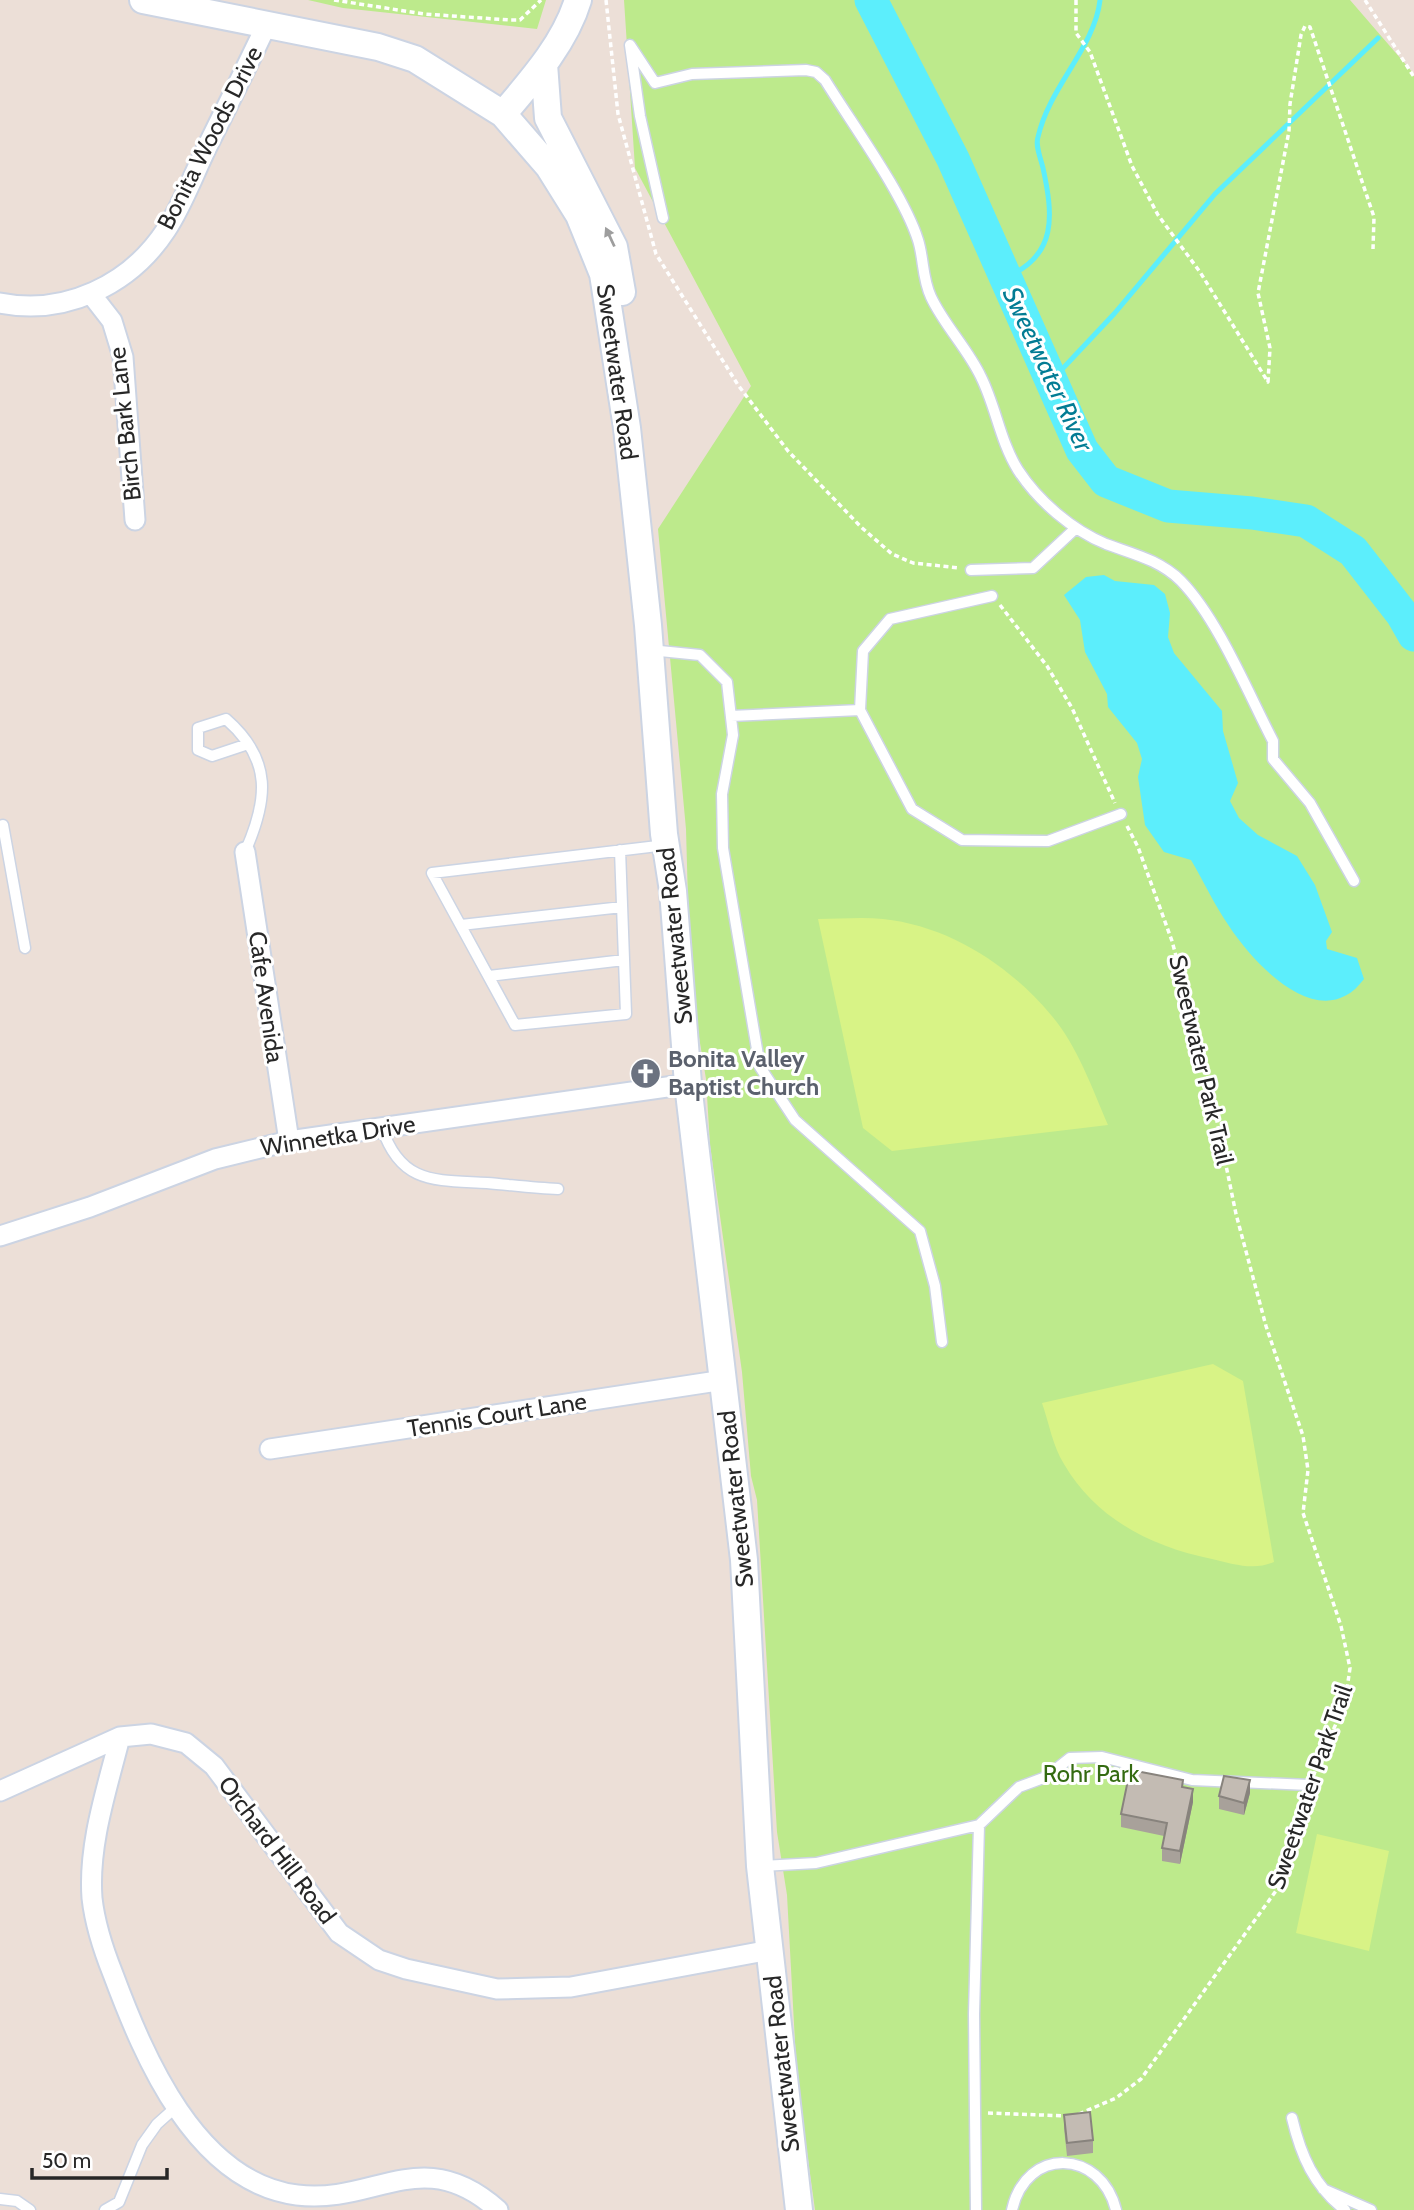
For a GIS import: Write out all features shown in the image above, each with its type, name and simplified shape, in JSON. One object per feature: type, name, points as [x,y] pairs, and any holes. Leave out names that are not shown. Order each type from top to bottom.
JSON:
[{"type":"main road","name":"Sweetwater Road","points":[[143,0],[378,47],[415,59],[503,114],[549,167],[579,215],[603,274],[617,349],[650,650],[688,1084],[744,1560],[760,1866],[799,2210]]},
{"type":"main road","points":[[503,114],[544,64],[571,20],[578,0]]},
{"type":"main road","points":[[544,64],[551,126],[614,247],[629,327],[617,349]]},
{"type":"street","name":"Bonita Woods Drive","points":[[0,303],[38,307],[91,294],[127,273],[168,228],[267,24]]},
{"type":"street","name":"Birch Bark Lane","points":[[91,294],[112,321],[123,357],[135,520]]},
{"type":"street","name":"Cafe Avenida","points":[[245,852],[289,1141]]},
{"type":"street","name":"Winnetka Drive","points":[[0,1236],[90,1207],[215,1159],[289,1141],[688,1084]]},
{"type":"street","name":"Tennis Court Lane","points":[[270,1449],[724,1380]]},
{"type":"street","name":"Orchard Hill Road","points":[[0,1791],[120,1737],[151,1734],[186,1743],[214,1766],[339,1933],[379,1960],[406,1969],[497,1989],[571,1987],[770,1950]]},
{"type":"street","points":[[120,1737],[93,1857],[94,1917],[105,1956],[132,2027],[176,2106],[228,2166],[278,2191],[331,2196],[398,2179],[433,2179],[467,2189],[498,2210]]},
{"type":"lane","points":[[663,218],[640,116],[630,46],[655,83],[692,74],[816,72],[825,80],[894,192],[918,241],[923,274],[932,300],[982,378],[997,426],[1018,470],[1043,500],[1076,528],[1104,543],[1155,561],[1181,580],[1203,610],[1273,741],[1273,759],[1310,803],[1353,880]]},
{"type":"lane","points":[[971,570],[1032,568],[1076,528]]},
{"type":"lane","points":[[992,596],[890,619],[863,651],[860,710],[912,809],[962,840],[1048,841],[1121,814]]},
{"type":"lane","points":[[650,650],[700,655],[727,682],[733,735],[722,794],[723,848],[760,1067],[795,1120],[920,1231],[935,1286],[942,1342]]},
{"type":"lane","points":[[731,716],[860,710]]},
{"type":"lane","points":[[245,852],[258,823],[265,790],[248,744],[245,736],[226,719],[198,728],[198,750],[212,756],[248,744]]},
{"type":"lane","points":[[0,826],[3,825],[25,948]]},
{"type":"lane","points":[[620,850],[626,1014],[516,1025],[432,873],[620,850],[666,845]]},
{"type":"lane","points":[[461,925],[622,908]]},
{"type":"lane","points":[[489,976],[624,960]]},
{"type":"lane","points":[[382,1128],[389,1149],[418,1176],[462,1185],[482,1183],[558,1189]]},
{"type":"lane","points":[[760,1866],[817,1863],[979,1825],[1020,1787],[1046,1777],[1070,1758],[1101,1757],[1192,1780],[1309,1785]]},
{"type":"lane","points":[[976,2210],[974,2014],[979,1825]]},
{"type":"lane","points":[[104,2210],[119,2202],[142,2145],[157,2123],[176,2106]]},
{"type":"lane","points":[[1292,2118],[1298,2147],[1311,2175],[1345,2210]]},
{"type":"lane","points":[[1012,2210],[1015,2194],[1024,2178],[1042,2167],[1066,2163],[1093,2172],[1107,2185],[1116,2210]]},
{"type":"lane","points":[[1323,2188],[1371,2210]]},
{"type":"lane","points":[[0,2199],[17,2201],[30,2210]]},
{"type":"path","points":[[334,0],[424,14],[510,20],[520,20],[541,0]]},
{"type":"path","points":[[606,0],[618,114],[656,254],[738,385],[788,451],[861,527],[892,554],[913,563],[971,570]]},
{"type":"path","points":[[1076,0],[1074,23],[1080,40],[1087,46],[1132,166],[1158,215],[1175,235],[1268,382],[1270,348],[1258,293],[1289,131],[1290,106],[1301,35],[1305,26],[1310,27],[1374,217],[1373,249]]},
{"type":"path","points":[[1365,0],[1414,77]]},
{"type":"path","name":"Sweetwater Park Trail","points":[[976,2115],[995,2112],[1070,2116],[1095,2109],[1141,2080],[1278,1888],[1296,1839],[1309,1785],[1345,1703],[1350,1668],[1341,1626],[1303,1513],[1308,1470],[1303,1436],[1266,1326],[1236,1214],[1206,1068],[1172,941],[1138,847],[1072,708],[1047,666],[992,596]]},
{"type":"green space","points":[[308,0],[546,0],[537,29],[343,8]]},
{"type":"green space","name":"Rohr Park","points":[[624,0],[1350,0],[1414,74],[1414,2210],[815,2210],[797,2079],[787,1895],[777,1832],[757,1500],[751,1476],[742,1372],[710,1145],[706,1079],[697,1025],[689,938],[686,829],[658,529],[751,386],[635,168]]},
{"type":"green space","points":[[875,918],[907,923],[954,939],[997,964],[1034,997],[1069,1040],[1108,1125],[892,1151],[863,1128],[818,919]]},
{"type":"green space","points":[[1213,1364],[1243,1381],[1274,1562],[1266,1565],[1243,1566],[1168,1547],[1128,1528],[1109,1515],[1077,1483],[1064,1464],[1054,1443],[1042,1403]]},
{"type":"green space","points":[[1317,1834],[1389,1851],[1369,1951],[1296,1933]]},
{"type":"water","points":[[1104,575],[1115,581],[1154,585],[1165,594],[1170,613],[1168,637],[1174,653],[1222,711],[1223,731],[1238,783],[1230,801],[1239,818],[1258,835],[1297,856],[1315,885],[1332,932],[1326,941],[1327,949],[1357,958],[1364,979],[1347,995],[1329,1001],[1310,998],[1273,976],[1256,960],[1229,926],[1191,860],[1164,852],[1145,825],[1138,777],[1142,759],[1137,743],[1108,707],[1107,694],[1085,652],[1080,620],[1064,595],[1086,577]]},
{"type":"building","points":[[1136,1771],[1183,1780],[1182,1787],[1193,1789],[1180,1851],[1162,1848],[1167,1823],[1121,1814],[1129,1775],[1135,1776]]},
{"type":"building","points":[[1224,1776],[1250,1780],[1244,1803],[1219,1796]]},
{"type":"building","points":[[1090,2112],[1093,2140],[1067,2143],[1064,2115]]},
{"type":"waterway","name":"Sweetwater River","points":[[871,0],[953,159],[1082,450],[1106,481],[1168,506],[1252,513],[1306,521],[1353,551],[1402,614],[1414,635]]},
{"type":"waterway","points":[[1006,277],[1035,258],[1048,232],[1049,201],[1037,141],[1052,101],[1090,34],[1100,0]]},
{"type":"waterway","points":[[1051,381],[1114,314],[1215,194],[1378,38]]},
{"type":"place","name":"Bonita Valley Baptist Church","points":[[645,1073]]}]
